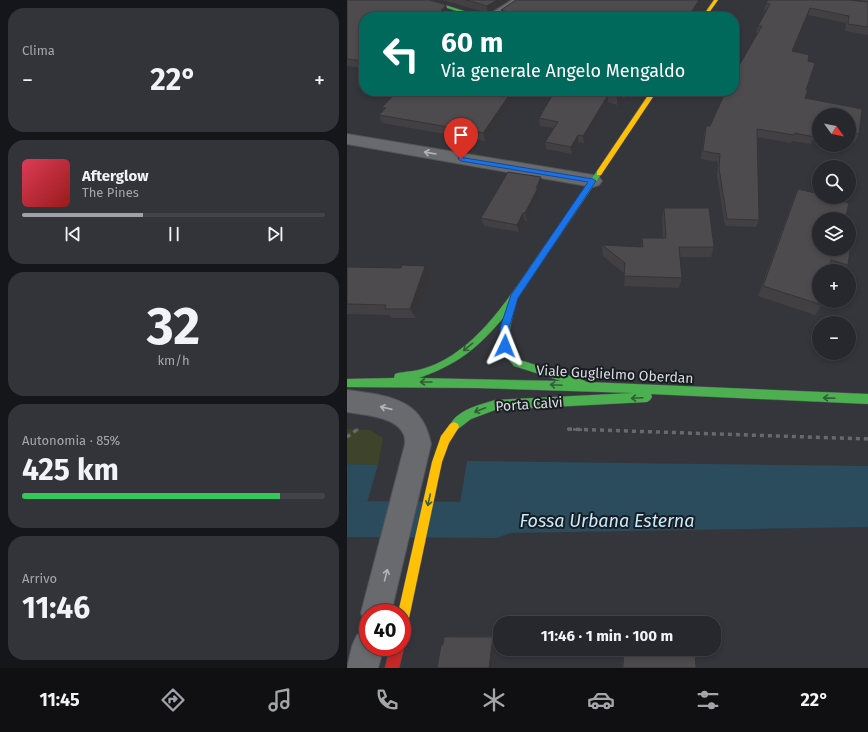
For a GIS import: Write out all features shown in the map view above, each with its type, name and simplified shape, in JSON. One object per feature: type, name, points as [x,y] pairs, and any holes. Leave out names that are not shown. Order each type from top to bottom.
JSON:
[{"type":"street","points":[[424,0],[464,12]]},
{"type":"street","points":[[500,12],[520,0]]},
{"type":"street","points":[[708,12],[716,0]]},
{"type":"street","points":[[347,383],[354,392],[421,374],[440,366],[457,356],[479,338],[514,298],[651,96]]},
{"type":"street","points":[[347,139],[593,181]]},
{"type":"street","points":[[514,298],[505,328],[504,338],[505,346],[512,359],[517,363],[595,387]]},
{"type":"street","name":"Viale Guglielmo Oberdan","points":[[354,392],[503,383],[718,394],[868,399]]},
{"type":"street","name":"Porta Calvi","points":[[354,392],[404,416],[411,422],[416,430],[427,453],[405,604]]},
{"type":"street","name":"Porta Calvi","points":[[380,604],[427,453],[444,438],[452,428],[469,414],[482,408],[495,405],[718,394]]},
{"type":"street","points":[[362,668],[365,656]]},
{"type":"street","points":[[392,668],[395,656]]},
{"type":"path","points":[[559,428],[653,433],[868,439]]},
{"type":"green space","points":[[347,429],[370,430],[383,438],[378,465],[347,464]]},
{"type":"water","points":[[467,461],[868,466],[868,527],[455,534]]},
{"type":"water","points":[[347,464],[378,465],[359,530],[347,529]]},
{"type":"building","points":[[347,0],[430,0],[446,5],[440,12],[359,12],[359,60],[347,59]]},
{"type":"building","points":[[466,0],[497,0],[487,6]]},
{"type":"building","points":[[516,0],[699,0],[691,12],[508,12],[501,10]]},
{"type":"building","points":[[768,0],[849,0],[868,2],[868,27],[848,24],[849,16],[810,8],[792,51],[809,55],[808,61],[815,63],[806,90],[808,90],[805,98],[862,109],[859,134],[856,133],[856,108],[812,108],[812,137],[795,133],[794,135],[757,129],[759,220],[727,219],[719,168],[720,154],[703,151],[706,126],[710,126],[724,96],[739,96],[739,65],[762,26],[758,26],[770,4],[766,3]]},
{"type":"building","points":[[393,96],[509,96],[483,133],[379,115],[386,108],[382,107]]},
{"type":"building","points":[[552,96],[607,96],[583,136],[578,135],[571,147],[545,142],[558,122],[539,118]]},
{"type":"building","points":[[508,172],[541,177],[536,188],[538,188],[517,225],[481,218]]},
{"type":"building","points":[[798,189],[812,192],[812,204],[849,204],[847,212],[812,212],[812,256],[849,256],[848,264],[831,260],[830,264],[812,264],[812,302],[763,286]]},
{"type":"building","points":[[664,208],[709,208],[714,247],[679,247],[682,278],[624,276],[625,263],[602,245],[643,247],[642,238],[666,238]]},
{"type":"building","points":[[402,265],[425,266],[410,309],[385,309],[386,305],[347,304],[347,267],[401,268]]},
{"type":"building","points":[[444,637],[493,637],[489,668],[437,668],[441,645],[443,645]]},
{"type":"building","points":[[624,656],[695,656],[696,668],[623,668]]},
{"type":"waterway","name":"Fossa Urbana Esterna","points":[[347,519],[497,520]]},
{"type":"traffic: fast","points":[[424,0],[464,12]]},
{"type":"traffic: fast","points":[[398,377],[411,376],[439,367],[458,356],[490,327],[518,292],[599,173]]},
{"type":"traffic: fast","points":[[512,304],[505,328],[505,342],[507,349],[517,363],[583,384]]},
{"type":"traffic: fast","points":[[347,383],[477,383],[868,399]]},
{"type":"traffic: fast","points":[[454,427],[467,415],[495,405],[647,397]]},
{"type":"traffic: slow","points":[[708,12],[716,0]]},
{"type":"traffic: slow","points":[[599,173],[651,96]]},
{"type":"traffic: slow","points":[[406,604],[437,462],[445,440],[454,427]]},
{"type":"traffic: jam","points":[[392,668],[395,656]]},
{"type":"route","points":[[461,159],[593,181],[514,298],[505,328],[505,346]]}]
